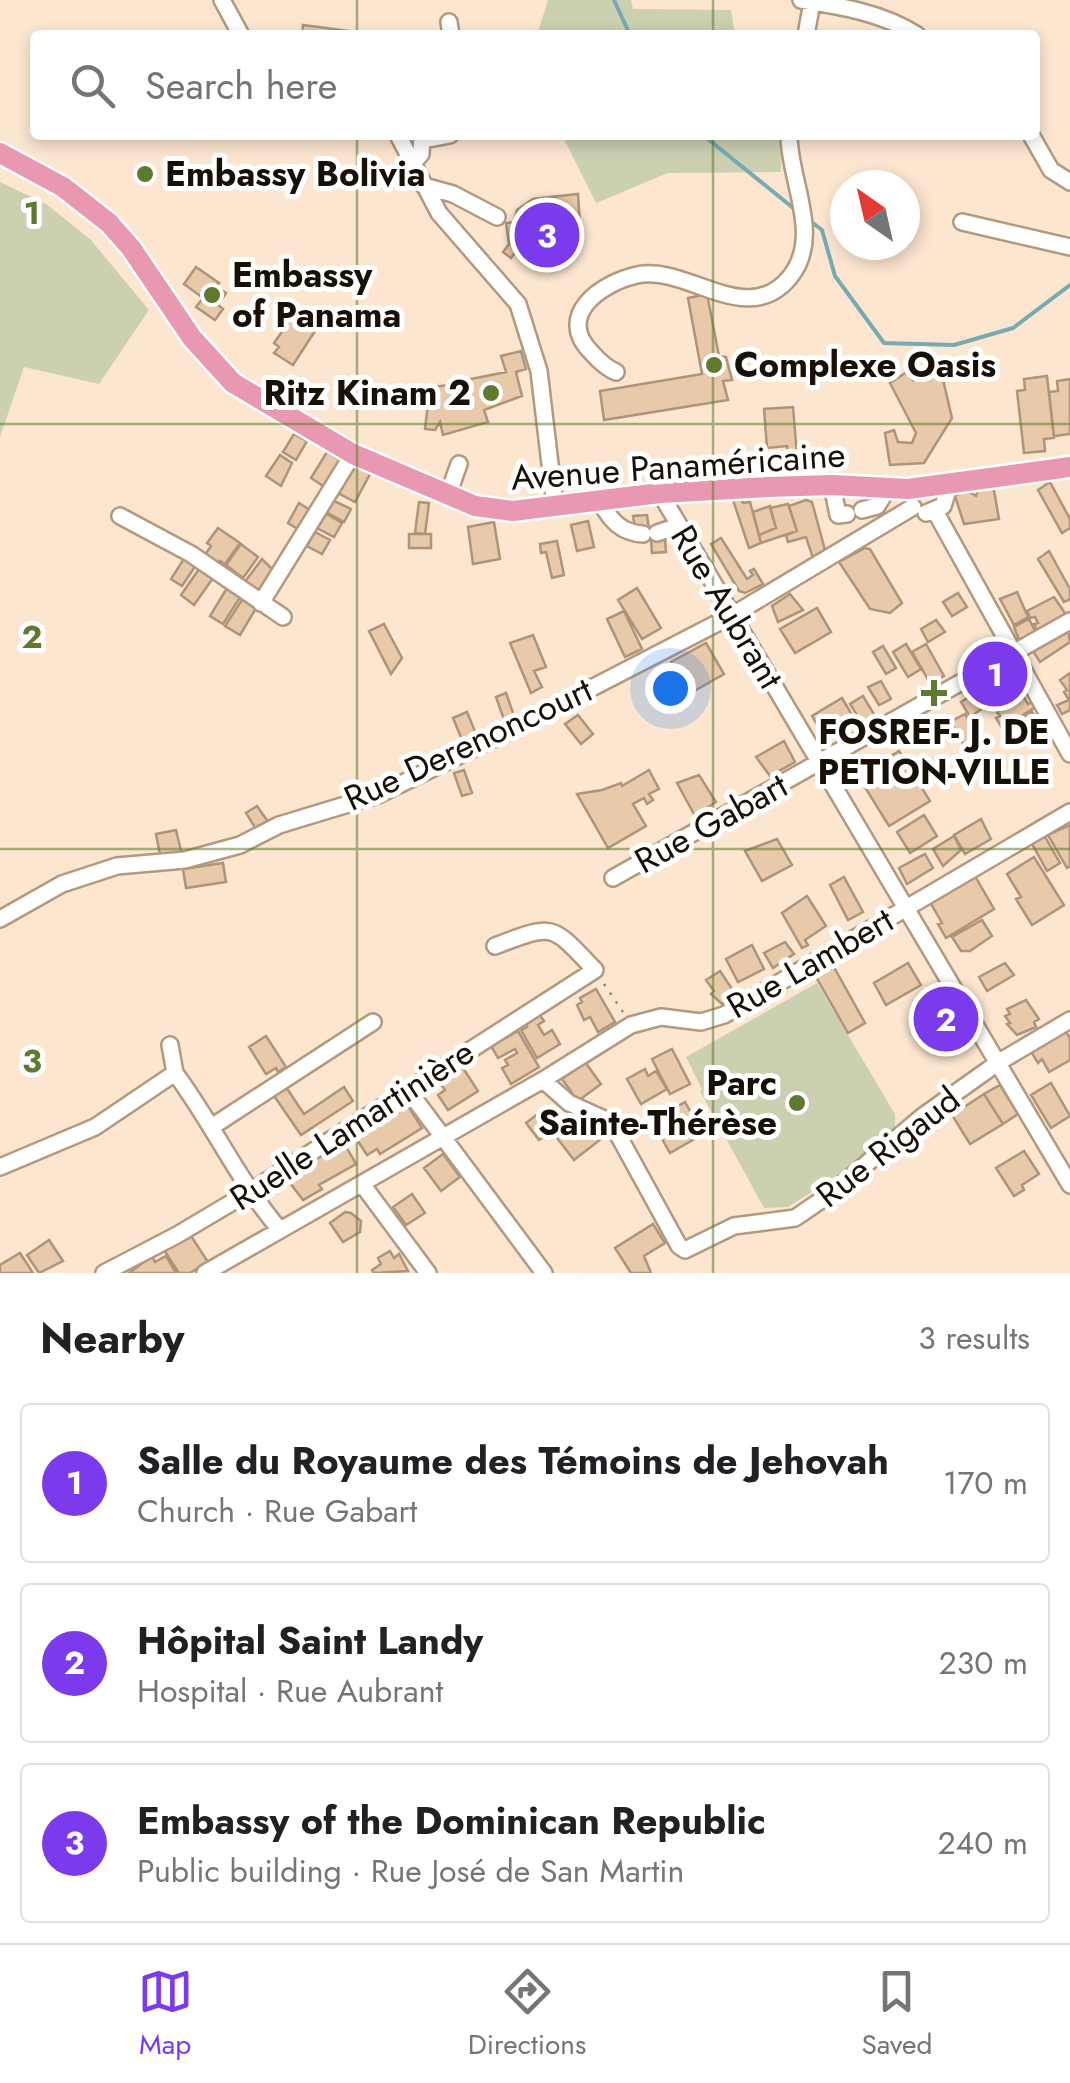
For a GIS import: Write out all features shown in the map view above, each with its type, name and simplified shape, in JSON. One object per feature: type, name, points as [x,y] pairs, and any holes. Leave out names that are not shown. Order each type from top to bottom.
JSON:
[{"type":"main road","name":"Avenue Panaméricaine","points":[[0,152],[63,186],[108,222],[192,338],[233,382],[352,454],[475,506],[500,510],[660,493],[832,485],[903,494],[946,484],[1070,467]]},
{"type":"street","points":[[222,0],[237,30]]},
{"type":"street","points":[[806,30],[806,1],[866,13],[908,30]]},
{"type":"street","points":[[401,140],[439,213],[518,304],[539,372],[555,506]]},
{"type":"street","points":[[415,162],[422,140]]},
{"type":"street","points":[[616,372],[583,345],[578,326],[586,302],[605,287],[640,274],[665,276],[736,298],[766,296],[787,282],[799,264],[806,228],[790,140]]},
{"type":"street","points":[[1035,140],[1051,170],[1070,182]]},
{"type":"street","points":[[424,186],[453,194],[497,216]]},
{"type":"street","points":[[962,222],[1070,247]]},
{"type":"street","points":[[261,604],[352,454]]},
{"type":"street","points":[[448,495],[459,464]]},
{"type":"street","points":[[832,485],[838,515],[877,506],[903,494],[924,513],[935,511],[945,502],[946,484]]},
{"type":"street","name":"Rue Aubrant","points":[[660,493],[1070,1185]]},
{"type":"street","name":"Rue Derenoncourt","points":[[0,919],[29,900],[80,878],[117,866],[186,860],[240,845],[279,825],[378,794],[488,742],[731,616],[903,494]]},
{"type":"street","points":[[600,501],[628,533],[650,533],[678,526]]},
{"type":"street","points":[[935,511],[1070,754]]},
{"type":"street","points":[[120,516],[191,554],[283,617]]},
{"type":"street","name":"Rue Gabart","points":[[613,878],[1070,621]]},
{"type":"street","name":"Rue Lambert","points":[[205,1273],[543,1080],[631,1024],[661,1017],[702,1022],[724,1014],[1070,812]]},
{"type":"street","points":[[494,946],[539,930],[558,932],[595,970]]},
{"type":"street","name":"Ruelle Lamartinière","points":[[104,1273],[177,1236],[251,1191],[595,970]]},
{"type":"street","name":"Rue Rigaud","points":[[543,1080],[570,1103],[610,1122],[679,1246],[685,1250],[734,1226],[795,1218],[833,1192],[923,1116],[999,1062],[1070,1020]]},
{"type":"street","points":[[212,1126],[373,1022]]},
{"type":"street","points":[[170,1045],[175,1073],[280,1230]]},
{"type":"street","points":[[0,1167],[95,1127],[175,1073]]},
{"type":"street","points":[[408,1090],[544,1273]]},
{"type":"street","points":[[362,1184],[428,1273]]},
{"type":"path","points":[[595,970],[631,1024]]},
{"type":"green space","points":[[548,0],[631,0],[633,9],[731,10],[734,30],[539,30]]},
{"type":"green space","points":[[564,140],[782,140],[781,172],[668,173],[596,203]]},
{"type":"green space","points":[[0,182],[46,204],[90,239],[149,310],[99,384],[24,367],[0,437]]},
{"type":"green space","name":"Parc Sainte-Thérèse","points":[[817,983],[895,1114],[895,1128],[877,1151],[788,1207],[764,1208],[700,1091],[686,1057]]},
{"type":"building","points":[[303,25],[341,30],[302,30]]},
{"type":"building","points":[[578,194],[580,226],[573,227],[575,239],[563,241],[567,260],[544,264],[542,254],[534,255],[531,241],[523,242],[511,258],[503,252],[509,244],[506,223],[514,222],[517,210],[533,199]]},
{"type":"building","name":"Embassy of Panama","points":[[196,267],[226,293],[218,305],[223,309],[215,320],[196,307],[203,298],[184,284]]},
{"type":"building","name":"Complexe Oasis","points":[[707,294],[719,356],[726,357],[732,380],[723,381],[728,400],[604,420],[600,391],[702,374],[688,298]]},
{"type":"building","points":[[293,316],[315,331],[293,365],[274,353],[279,347],[274,343]]},
{"type":"building","name":"Ritz Kinam 2","points":[[521,351],[526,369],[516,372],[522,396],[484,410],[488,422],[443,435],[440,422],[435,430],[425,429],[430,387],[450,385],[452,396],[469,391],[466,380],[506,372],[501,356]]},
{"type":"building","points":[[941,371],[952,418],[924,463],[890,465],[885,433],[894,430],[898,442],[912,443],[916,433],[890,383],[907,372],[913,380],[918,375]]},
{"type":"building","points":[[1047,376],[1054,438],[1044,439],[1045,451],[1024,453],[1017,391],[1025,390],[1024,379]]},
{"type":"building","points":[[1070,379],[1070,434],[1054,436],[1049,392],[1058,391],[1057,381]]},
{"type":"building","points":[[793,407],[797,456],[788,457],[787,446],[767,448],[764,409]]},
{"type":"building","points":[[294,434],[307,441],[296,460],[283,452]]},
{"type":"building","points":[[327,452],[343,462],[326,488],[311,478]]},
{"type":"building","points":[[280,455],[292,463],[281,486],[266,476]]},
{"type":"building","points":[[351,464],[370,474],[355,502],[336,492]]},
{"type":"building","points":[[992,479],[999,519],[964,524],[955,496],[966,490],[976,496],[981,482]]},
{"type":"building","points":[[1050,482],[1070,519],[1070,528],[1062,533],[1038,490]]},
{"type":"building","points":[[741,499],[743,503],[750,502],[761,543],[749,548],[733,500]]},
{"type":"building","points":[[332,500],[351,509],[344,522],[326,512]]},
{"type":"building","points":[[419,502],[429,503],[425,534],[415,533]]},
{"type":"building","points":[[812,502],[826,554],[813,558],[806,537],[788,542],[786,535],[797,531],[789,506]]},
{"type":"building","points":[[299,503],[313,512],[301,531],[288,523]]},
{"type":"building","points":[[788,504],[797,531],[761,543],[759,535],[776,528],[770,508]]},
{"type":"building","points":[[770,506],[776,528],[759,535],[753,512]]},
{"type":"building","points":[[325,513],[342,523],[334,537],[317,528]]},
{"type":"building","points":[[647,515],[649,528],[657,527],[658,540],[665,540],[666,552],[652,553],[651,540],[644,541],[635,528],[633,516]]},
{"type":"building","points":[[588,521],[594,547],[577,551],[571,525]]},
{"type":"building","points":[[494,522],[500,559],[473,564],[468,527]]},
{"type":"building","points":[[218,528],[240,543],[225,564],[220,561],[217,565],[204,556],[211,546],[207,543]]},
{"type":"building","points":[[315,532],[330,540],[322,554],[307,546]]},
{"type":"building","points":[[409,534],[431,534],[431,548],[409,548]]},
{"type":"building","points":[[721,538],[747,579],[754,569],[763,584],[745,593],[739,591],[711,544]]},
{"type":"building","points":[[557,541],[564,575],[552,578],[540,544]]},
{"type":"building","points":[[241,544],[258,557],[243,578],[226,565]]},
{"type":"building","points":[[870,549],[902,603],[890,613],[870,609],[839,562]]},
{"type":"building","points":[[1049,551],[1070,589],[1070,599],[1064,602],[1038,559]]},
{"type":"building","points":[[185,557],[196,565],[182,586],[171,579]]},
{"type":"building","points":[[262,559],[276,573],[261,595],[244,583]]},
{"type":"building","points":[[199,569],[213,578],[194,605],[181,595]]},
{"type":"building","points":[[227,588],[241,596],[223,624],[210,616]]},
{"type":"building","points":[[637,588],[661,628],[642,639],[618,600]]},
{"type":"building","points":[[1017,592],[1028,617],[1014,625],[1000,599]]},
{"type":"building","points":[[958,593],[967,607],[952,616],[943,602]]},
{"type":"building","points":[[790,594],[803,610],[778,622],[772,606]]},
{"type":"building","points":[[244,597],[258,605],[240,635],[225,626]]},
{"type":"building","points":[[1054,597],[1069,619],[1038,634],[1034,624],[1038,623],[1027,611]]},
{"type":"building","points":[[817,608],[831,632],[795,653],[780,629]]},
{"type":"building","points":[[624,611],[642,649],[625,657],[607,619]]},
{"type":"building","points":[[1029,619],[1037,635],[1025,642],[1019,640],[1014,627]]},
{"type":"building","points":[[936,620],[945,632],[928,642],[921,629]]},
{"type":"building","points":[[384,624],[402,658],[391,674],[369,631]]},
{"type":"building","points":[[1067,626],[1070,642],[1040,662],[1031,648]]},
{"type":"building","points":[[533,635],[546,667],[534,671],[542,687],[531,693],[510,643]]},
{"type":"building","points":[[706,643],[724,674],[689,694],[671,662]]},
{"type":"building","points":[[906,644],[921,669],[908,677],[893,652]]},
{"type":"building","points":[[926,644],[944,676],[930,683],[912,652]]},
{"type":"building","points":[[883,646],[896,668],[886,674],[873,652]]},
{"type":"building","points":[[1007,656],[1016,674],[983,694],[973,679]]},
{"type":"building","points":[[1070,673],[1070,710],[1062,714],[1057,705],[1069,700],[1060,680]]},
{"type":"building","points":[[1014,678],[1024,694],[997,710],[987,694]]},
{"type":"building","points":[[881,681],[891,699],[879,705],[868,687]]},
{"type":"building","points":[[506,693],[517,724],[507,728],[496,697]]},
{"type":"building","points":[[974,694],[983,708],[970,717],[961,702]]},
{"type":"building","points":[[863,696],[875,716],[862,723],[850,704]]},
{"type":"building","points":[[1023,696],[1028,704],[1034,701],[1037,706],[1002,728],[997,712]]},
{"type":"building","points":[[842,698],[855,720],[825,738],[812,716]]},
{"type":"building","points":[[467,712],[479,741],[465,747],[453,718]]},
{"type":"building","points":[[1032,712],[1042,728],[1012,745],[1003,729]]},
{"type":"building","points":[[965,714],[978,736],[964,745],[950,722]]},
{"type":"building","points":[[578,715],[593,734],[581,744],[565,724]]},
{"type":"building","points":[[784,741],[795,762],[770,776],[756,757]]},
{"type":"building","points":[[899,751],[930,801],[889,826],[858,776]]},
{"type":"building","points":[[464,770],[472,793],[462,796],[454,773]]},
{"type":"building","points":[[649,770],[659,789],[649,794],[653,800],[647,804],[644,798],[633,804],[646,826],[608,848],[577,794],[621,783],[622,786]]},
{"type":"building","points":[[699,775],[716,802],[695,816],[677,783]]},
{"type":"building","points":[[257,806],[271,826],[259,834],[246,813]]},
{"type":"building","points":[[924,815],[937,836],[910,853],[897,832]]},
{"type":"building","points":[[981,819],[991,839],[965,854],[954,835]]},
{"type":"building","points":[[1070,825],[1070,866],[1067,868],[1048,835]]},
{"type":"building","points":[[176,830],[182,855],[161,860],[156,834]]},
{"type":"building","points":[[1044,835],[1060,863],[1047,871],[1031,842]]},
{"type":"building","points":[[954,836],[961,850],[943,866],[933,849]]},
{"type":"building","points":[[777,839],[792,865],[762,881],[745,851]]},
{"type":"building","points":[[925,854],[933,868],[907,884],[899,868]]},
{"type":"building","points":[[1034,857],[1064,905],[1032,925],[1007,874]]},
{"type":"building","points":[[223,863],[226,882],[186,888],[183,869]]},
{"type":"building","points":[[975,876],[994,909],[946,938],[930,902]]},
{"type":"building","points":[[844,877],[863,912],[848,920],[830,885]]},
{"type":"building","points":[[807,896],[826,926],[805,940],[808,945],[802,948],[782,913]]},
{"type":"building","points":[[982,920],[992,936],[970,951],[961,951],[952,937]]},
{"type":"building","points":[[785,942],[794,954],[773,968],[764,953]]},
{"type":"building","points":[[752,945],[764,969],[738,982],[726,959]]},
{"type":"building","points":[[830,960],[865,1023],[848,1033],[812,970]]},
{"type":"building","points":[[908,963],[921,985],[886,1005],[874,983]]},
{"type":"building","points":[[1005,963],[1014,975],[987,991],[979,977]]},
{"type":"building","points":[[720,971],[736,995],[722,1004],[711,994],[714,991],[706,980]]},
{"type":"building","points":[[596,989],[615,1022],[598,1032],[590,1017],[584,1020],[577,1005],[582,1002],[580,998]]},
{"type":"building","points":[[1026,1000],[1039,1019],[1034,1022],[1036,1027],[1017,1035],[1005,1016],[1010,1014],[1007,1009]]},
{"type":"building","points":[[947,1003],[956,1018],[921,1038],[913,1023]]},
{"type":"building","points":[[539,1014],[544,1021],[538,1025],[544,1035],[552,1030],[560,1044],[537,1058],[521,1030],[527,1027],[525,1022]]},
{"type":"building","points":[[1064,1029],[1070,1038],[1070,1060],[1049,1072],[1042,1059],[1038,1063],[1028,1047]]},
{"type":"building","points":[[518,1031],[539,1067],[511,1084],[502,1068],[508,1065],[505,1060],[517,1053],[515,1049],[498,1058],[491,1046]]},
{"type":"building","points":[[266,1036],[286,1067],[266,1074],[249,1047]]},
{"type":"building","points":[[672,1049],[690,1084],[670,1094],[652,1059]]},
{"type":"building","points":[[585,1062],[601,1084],[578,1101],[562,1079]]},
{"type":"building","points":[[463,1068],[478,1091],[448,1110],[438,1095],[445,1090],[440,1083]]},
{"type":"building","points":[[645,1069],[648,1076],[656,1071],[667,1089],[641,1104],[627,1079]]},
{"type":"building","points":[[1051,1083],[1070,1116],[1051,1128],[1031,1095]]},
{"type":"building","points":[[284,1084],[304,1114],[344,1087],[353,1101],[301,1135],[272,1093]]},
{"type":"building","points":[[1000,1085],[1018,1114],[1003,1124],[984,1094]]},
{"type":"building","points":[[984,1094],[1003,1124],[970,1144],[952,1115]]},
{"type":"building","points":[[403,1098],[422,1128],[380,1154],[377,1149],[367,1155],[354,1135],[370,1125],[367,1120]]},
{"type":"building","points":[[685,1102],[703,1134],[670,1153],[652,1121]]},
{"type":"building","points":[[548,1106],[566,1128],[552,1139],[548,1134],[539,1140],[526,1123]]},
{"type":"building","points":[[585,1118],[601,1139],[574,1160],[557,1138]]},
{"type":"building","points":[[343,1141],[356,1164],[319,1185],[322,1189],[303,1200],[284,1175]]},
{"type":"building","points":[[1024,1151],[1039,1174],[1014,1196],[996,1168]]},
{"type":"building","points":[[443,1154],[460,1177],[441,1191],[424,1168]]},
{"type":"building","points":[[412,1194],[425,1213],[406,1225],[393,1207]]},
{"type":"building","points":[[345,1212],[361,1221],[360,1232],[343,1242],[330,1223]]},
{"type":"building","points":[[653,1224],[665,1243],[644,1256],[651,1273],[631,1273],[615,1248]]},
{"type":"building","points":[[191,1236],[208,1262],[190,1273],[179,1273],[164,1250]]},
{"type":"building","points":[[49,1240],[63,1261],[39,1273],[27,1255]]},
{"type":"building","points":[[390,1251],[394,1258],[399,1254],[408,1271],[374,1273],[372,1270],[381,1264],[378,1258]]},
{"type":"building","points":[[20,1253],[33,1273],[0,1273],[0,1265]]},
{"type":"building","points":[[152,1256],[155,1262],[166,1256],[176,1273],[129,1273]]},
{"type":"waterway","points":[[614,0],[628,30]]},
{"type":"waterway","points":[[709,140],[797,211]]},
{"type":"waterway","points":[[809,220],[822,230],[835,276],[884,343],[954,345],[1013,328],[1070,285]]},
{"type":"place","name":"Embassy Bolivia","points":[[145,174]]},
{"type":"place","name":"Embassy of the Dominican Republic","points":[[547,235]]},
{"type":"place","name":"Embassy of Panama","points":[[212,295]]},
{"type":"place","name":"Complexe Oasis","points":[[714,365]]},
{"type":"place","name":"Ritz Kinam 2","points":[[491,393]]},
{"type":"place","name":"Salle du Royaume des Témoins de Jehovah","points":[[995,674]]},
{"type":"place","name":"FOSREF- J. DE PETION-VILLE","points":[[934,693]]},
{"type":"place","name":"Hôpital Saint Landy","points":[[946,1019]]},
{"type":"place","name":"Parc Sainte-Thérèse","points":[[797,1103]]}]
